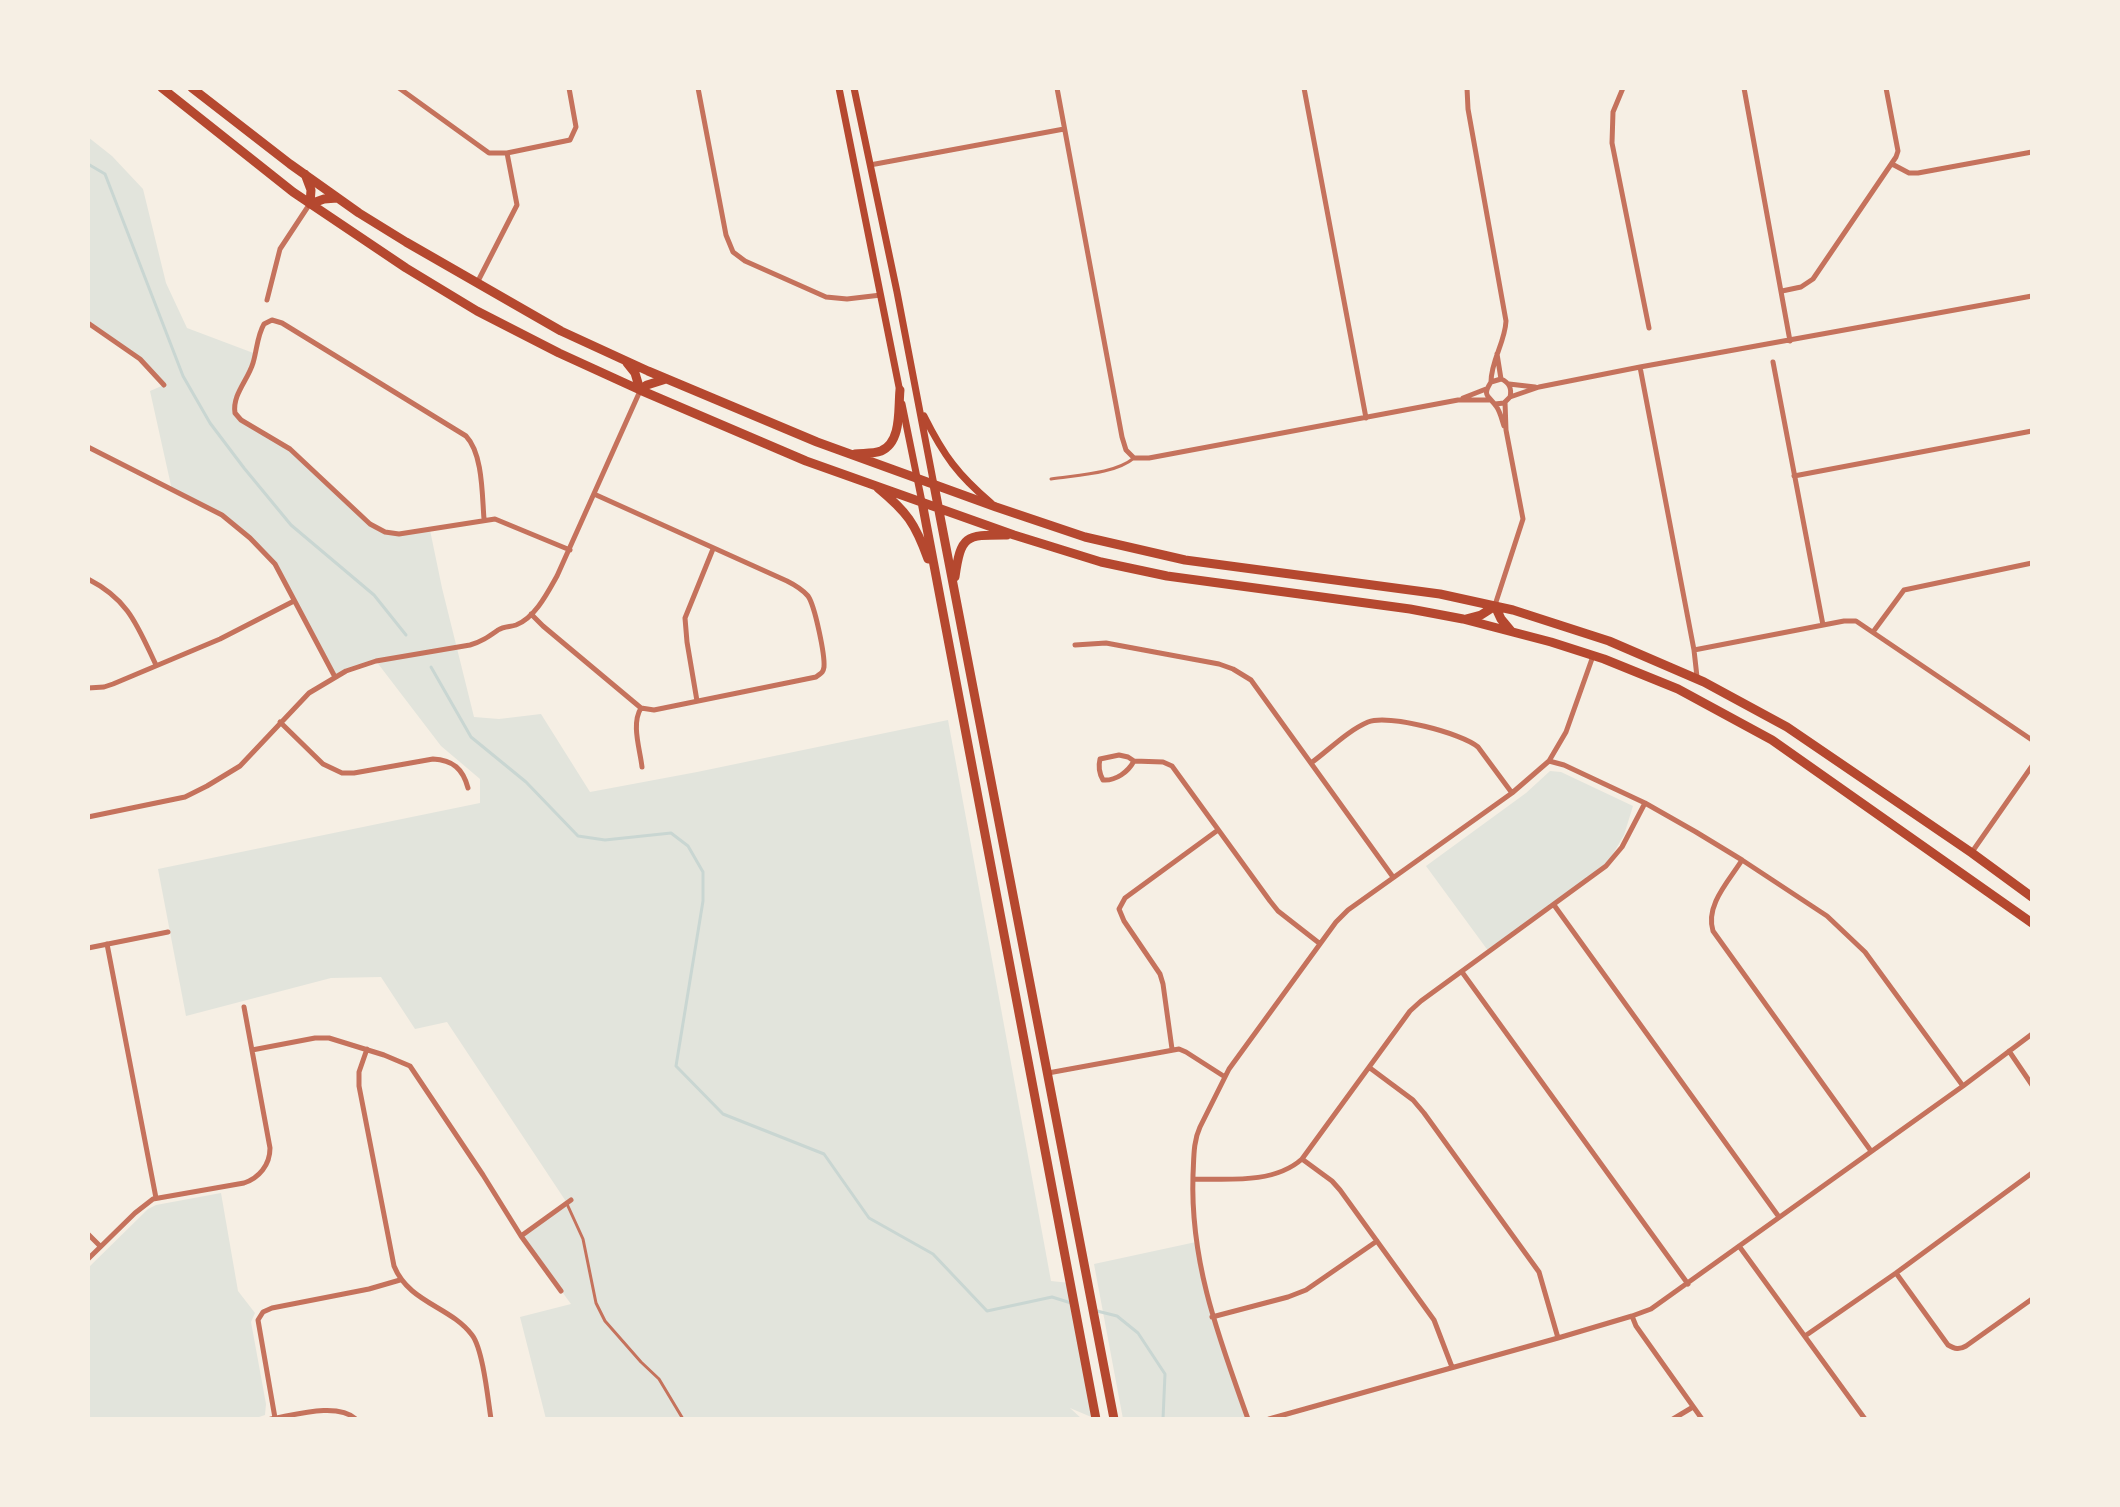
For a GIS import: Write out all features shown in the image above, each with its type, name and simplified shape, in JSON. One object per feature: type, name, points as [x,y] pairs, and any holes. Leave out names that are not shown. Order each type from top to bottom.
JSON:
[{"type":"highway","points":[[162,88],[310,204],[406,268],[477,311],[640,390],[806,461],[1014,535],[1101,562],[1155,574],[1463,619],[1593,655],[1674,687],[1772,740],[2032,923]]},
{"type":"highway","points":[[192,88],[305,174],[406,242],[561,331],[625,361],[774,425],[934,485],[1100,541],[1185,560],[1440,594],[1527,614],[1609,641],[1697,678],[1787,727],[2032,897]]},
{"type":"highway","points":[[305,174],[311,190],[310,204]]},
{"type":"highway","points":[[310,204],[339,198]]},
{"type":"highway","points":[[625,361],[635,373],[640,390]]},
{"type":"highway","points":[[640,390],[667,379]]},
{"type":"highway","points":[[852,454],[880,451],[893,441],[900,390]]},
{"type":"highway","points":[[871,482],[908,516],[918,532],[937,585]]},
{"type":"highway","points":[[934,485],[1114,1419]]},
{"type":"highway","points":[[922,502],[1096,1419]]},
{"type":"highway","points":[[953,586],[960,547],[968,538],[1014,535]]},
{"type":"highway","points":[[1463,619],[1481,615],[1495,606]]},
{"type":"highway","points":[[1495,606],[1511,631]]},
{"type":"highway","points":[[1674,687],[1697,678]]},
{"type":"highway","points":[[1697,678],[1704,695],[1719,710]]},
{"type":"highway","points":[[965,736],[982,733]]},
{"type":"highway","points":[[1030,1077],[1048,1073]]},
{"type":"main road","points":[[839,88],[922,502]]},
{"type":"main road","points":[[854,88],[934,485]]},
{"type":"main road","points":[[855,168],[870,165]]},
{"type":"main road","points":[[881,295],[897,292]]},
{"type":"main road","points":[[920,407],[936,441],[954,468],[996,507]]},
{"type":"street","points":[[399,88],[489,153],[507,153],[570,140],[576,127],[569,88]]},
{"type":"street","points":[[698,88],[726,235],[733,252],[745,261],[826,297],[847,299],[881,295]]},
{"type":"street","points":[[1057,88],[1122,437],[1126,450],[1137,458],[1458,400],[1486,389],[1491,382],[1493,361],[1504,340],[1506,321],[1470,124],[1467,88]]},
{"type":"street","points":[[1304,88],[1366,418]]},
{"type":"street","points":[[1623,88],[1613,112],[1612,143],[1649,328]]},
{"type":"street","points":[[1744,88],[1790,341]]},
{"type":"street","points":[[1782,291],[1801,287],[1813,279],[1892,164],[1898,151],[1886,88]]},
{"type":"street","points":[[870,165],[1064,129]]},
{"type":"street","points":[[1892,164],[1909,173],[1918,173],[2032,152]]},
{"type":"street","points":[[477,283],[517,205],[507,153]]},
{"type":"street","points":[[267,300],[280,249],[310,204]]},
{"type":"street","points":[[1458,400],[1508,400],[1539,387],[2032,296]]},
{"type":"street","points":[[484,519],[477,455],[469,439],[276,321],[261,327],[252,368],[235,401],[235,413],[290,449],[370,524],[390,534],[484,519],[504,521],[570,550]]},
{"type":"street","points":[[88,323],[140,359],[164,385]]},
{"type":"street","points":[[1495,606],[1523,519],[1506,430],[1511,388],[1501,379],[1497,353]]},
{"type":"street","points":[[1773,362],[1823,625]]},
{"type":"street","points":[[1640,367],[1697,678]]},
{"type":"street","points":[[1491,382],[1501,379]]},
{"type":"street","points":[[1508,384],[1539,387]]},
{"type":"street","points":[[1486,389],[1506,430]]},
{"type":"street","points":[[88,817],[190,795],[237,769],[309,693],[355,667],[482,641],[531,614],[570,550],[640,390]]},
{"type":"street","points":[[1794,476],[2032,431]]},
{"type":"street","points":[[88,447],[231,521],[275,564],[335,677]]},
{"type":"street","points":[[531,614],[641,708],[654,710],[810,680],[821,674],[824,666],[814,608],[806,594],[780,577],[594,494]]},
{"type":"street","points":[[697,701],[685,618],[713,549]]},
{"type":"street","points":[[1873,632],[1904,590],[2032,563]]},
{"type":"street","points":[[88,579],[110,591],[130,612],[156,665]]},
{"type":"street","points":[[88,688],[107,687],[220,639],[294,601]]},
{"type":"street","points":[[1694,650],[1850,620],[1861,623],[2032,740]]},
{"type":"street","points":[[1075,645],[1106,643],[1233,669],[1251,680],[1393,877]]},
{"type":"street","points":[[1248,1419],[1212,1317],[1198,1256],[1193,1218],[1196,1136],[1225,1077],[1319,943],[1348,910],[1512,793],[1549,761],[1566,732],[1593,655]]},
{"type":"street","points":[[641,708],[637,724],[642,767]]},
{"type":"street","points":[[280,722],[318,759],[337,772],[354,773],[437,759],[458,767],[468,788]]},
{"type":"street","points":[[1311,763],[1368,722],[1398,722],[1460,736],[1472,742],[1512,793]]},
{"type":"street","points":[[1134,761],[1129,769],[1115,778],[1103,780],[1100,775],[1100,759],[1119,755],[1134,761],[1156,760],[1172,766],[1278,911],[1319,943]]},
{"type":"street","points":[[1549,761],[1645,803],[1742,860],[1827,916],[1855,940],[1876,966],[1963,1086]]},
{"type":"street","points":[[1972,853],[2032,766]]},
{"type":"street","points":[[1193,1179],[1252,1178],[1289,1168],[1302,1159],[1410,1011],[1606,866],[1622,847],[1645,803]]},
{"type":"street","points":[[1172,1049],[1160,974],[1119,909],[1125,898],[1218,830]]},
{"type":"street","points":[[1742,860],[1714,905],[1711,915],[1713,931],[1871,1151]]},
{"type":"street","points":[[1554,905],[1779,1217]]},
{"type":"street","points":[[88,948],[168,932]]},
{"type":"street","points":[[107,944],[156,1198]]},
{"type":"street","points":[[1462,972],[1688,1284]]},
{"type":"street","points":[[88,1259],[141,1207],[156,1198],[239,1184],[261,1173],[270,1153],[244,1007]]},
{"type":"street","points":[[1269,1419],[1651,1309],[2032,1034]]},
{"type":"street","points":[[252,1050],[319,1037],[333,1038],[403,1062],[415,1072],[521,1236],[561,1291]]},
{"type":"street","points":[[367,1049],[359,1072],[359,1086],[392,1261],[404,1286],[472,1335],[478,1349],[491,1419]]},
{"type":"street","points":[[1048,1073],[1172,1049],[1186,1052],[1225,1077]]},
{"type":"street","points":[[2009,1051],[2032,1085]]},
{"type":"street","points":[[1370,1068],[1413,1100],[1424,1113],[1539,1272],[1558,1338]]},
{"type":"street","points":[[1302,1159],[1332,1181],[1434,1320],[1452,1367]]},
{"type":"street","points":[[1805,1336],[2032,1173]]},
{"type":"street","points":[[521,1236],[569,1202]]},
{"type":"street","points":[[88,1234],[100,1246]]},
{"type":"street","points":[[1212,1317],[1306,1290],[1377,1241]]},
{"type":"street","points":[[1739,1246],[1865,1419]]},
{"type":"street","points":[[1896,1273],[1948,1345],[1954,1348],[1966,1346],[2032,1299]]},
{"type":"street","points":[[356,1419],[336,1410],[273,1419],[258,1320],[269,1308],[400,1280]]},
{"type":"street","points":[[1632,1316],[1702,1419]]},
{"type":"street","points":[[1673,1419],[1693,1407]]},
{"type":"lane","points":[[1051,479],[1114,469],[1137,458]]},
{"type":"lane","points":[[569,1202],[583,1239],[596,1303],[605,1321],[659,1379],[683,1419]]},
{"type":"shaded area","points":[[88,137],[112,156],[143,189],[166,283],[187,328],[256,354],[235,401],[235,413],[290,449],[370,524],[394,534],[430,530],[474,717],[499,719],[541,714],[590,792],[948,720],[1051,1281],[1070,1283],[1096,1419],[1070,1408],[1082,1419],[546,1419],[520,1317],[571,1304],[521,1236],[567,1203],[447,1022],[415,1029],[381,977],[331,978],[186,1016],[158,869],[480,803],[480,779],[441,746],[376,661],[335,677],[275,564],[231,521],[172,490],[150,391],[164,385],[147,365],[88,323]]},
{"type":"shaded area","points":[[1550,771],[1561,772],[1633,806],[1624,835],[1606,866],[1489,952],[1426,866],[1526,793]]},
{"type":"shaded area","points":[[221,1193],[238,1291],[255,1313],[251,1322],[266,1404],[265,1415],[253,1419],[88,1419],[88,1268],[148,1209]]},
{"type":"shaded area","points":[[1196,1242],[1212,1317],[1245,1419],[1123,1419],[1094,1264]]},
{"type":"waterway","points":[[88,164],[105,174],[183,376],[210,423],[291,525],[374,595],[406,635]]},
{"type":"waterway","points":[[431,667],[471,737],[526,782],[578,836],[605,840],[671,833],[688,846],[703,872],[703,901],[676,1066],[723,1114],[824,1154],[869,1218],[933,1254],[987,1311],[1052,1297],[1071,1303]]},
{"type":"waterway","points":[[1097,1311],[1117,1316],[1138,1333],[1165,1374],[1163,1419]]}]
